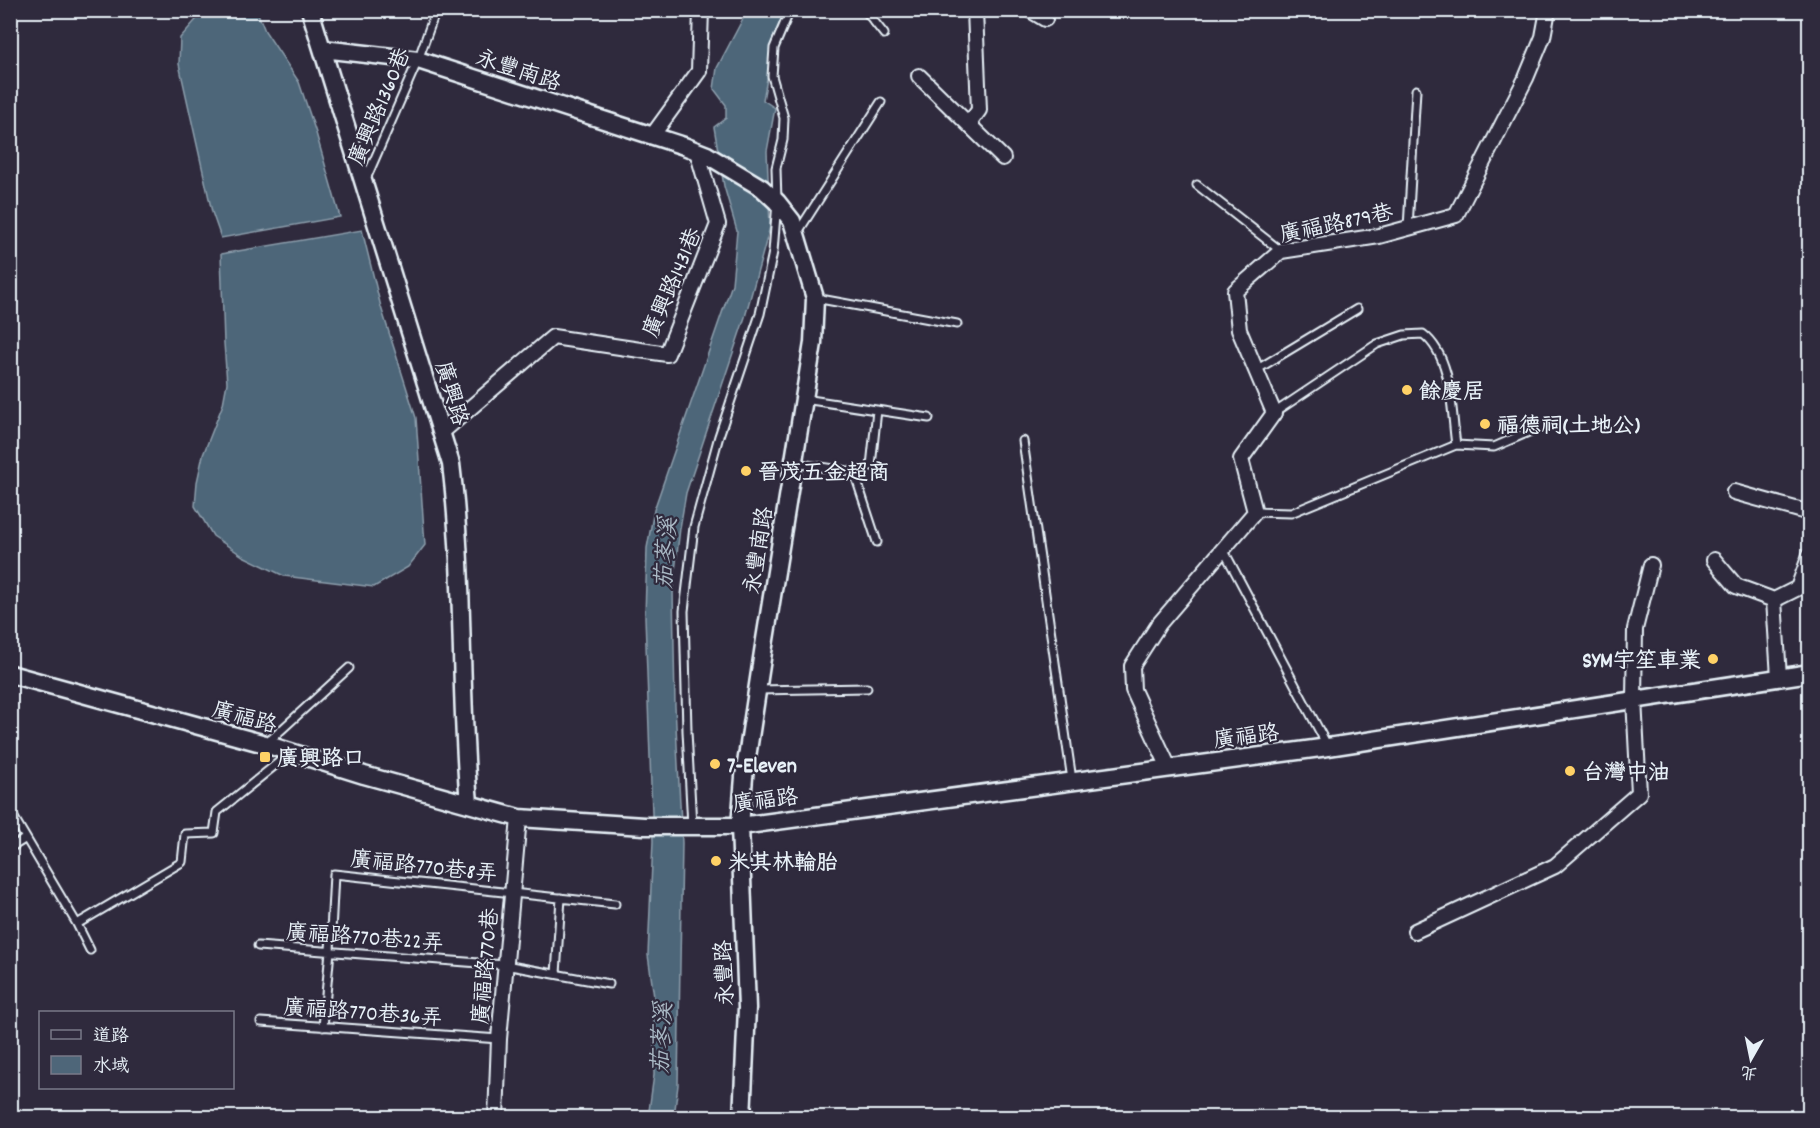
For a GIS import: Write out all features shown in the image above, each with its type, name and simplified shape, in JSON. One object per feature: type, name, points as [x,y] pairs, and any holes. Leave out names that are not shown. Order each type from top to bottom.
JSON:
[{"type":"street","name":"廣興路","points":[[310,10],[365,181],[451,464],[458,518],[464,739],[469,803]]},
{"type":"street","points":[[652,136],[699,71],[701,10]]},
{"type":"street","points":[[969,124],[979,110],[975,10]]},
{"type":"street","points":[[1030,10],[1045,19]]},
{"type":"street","name":"廣福路879巷","points":[[1274,413],[1239,330],[1235,291],[1281,251],[1379,236],[1456,215],[1526,78],[1543,38],[1548,10]]},
{"type":"street","name":"永豐南路","points":[[323,49],[418,60],[697,151],[762,188],[792,221],[815,298],[813,343],[757,690],[744,777],[740,826]]},
{"type":"street","points":[[919,76],[1003,158]]},
{"type":"street","name":"廣興路1431巷","points":[[441,433],[553,337],[667,354],[718,224],[697,151]]},
{"type":"street","points":[[1169,768],[1133,690],[1132,666],[1159,624],[1255,512],[1241,459],[1274,413]]},
{"type":"street","points":[[1734,492],[1809,513]]},
{"type":"street","points":[[1714,560],[1736,586],[1774,600],[1798,588],[1809,555]]},
{"type":"street","points":[[1415,931],[1555,866],[1639,793],[1634,699],[1635,629],[1651,565]]},
{"type":"street","points":[[1774,600],[1779,677]]},
{"type":"street","name":"廣福路","points":[[10,674],[266,744],[364,775],[519,818],[644,826],[740,826],[1328,747],[1809,673]]},
{"type":"street","name":"廣福路770巷","points":[[496,1118],[499,1039],[519,818]]},
{"type":"street","name":"永豐路","points":[[740,826],[747,1008],[742,1118]]},
{"type":"lane","name":"廣興路1360巷","points":[[365,181],[418,60],[436,10]]},
{"type":"lane","points":[[689,826],[684,611],[694,527],[719,436],[760,314],[773,252],[777,202],[776,168],[783,140],[784,118],[772,76],[774,48],[792,10]]},
{"type":"lane","points":[[865,10],[884,34]]},
{"type":"lane","points":[[1408,228],[1416,90]]},
{"type":"lane","points":[[797,234],[881,102]]},
{"type":"lane","points":[[1197,185],[1281,251]]},
{"type":"lane","points":[[815,298],[957,324]]},
{"type":"lane","points":[[1256,370],[1357,309]]},
{"type":"lane","points":[[1274,413],[1377,344],[1404,335],[1423,334],[1430,339],[1442,359],[1447,378],[1456,444]]},
{"type":"lane","points":[[804,399],[929,418]]},
{"type":"lane","points":[[871,466],[877,410]]},
{"type":"lane","points":[[1255,512],[1291,513],[1456,444],[1494,447],[1545,425]]},
{"type":"lane","points":[[1023,441],[1072,780]]},
{"type":"lane","points":[[794,464],[854,472],[878,542]]},
{"type":"lane","points":[[1223,549],[1328,747]]},
{"type":"lane","points":[[266,744],[349,668]]},
{"type":"lane","points":[[757,690],[867,688]]},
{"type":"lane","points":[[77,924],[182,862],[185,834],[214,833],[217,812],[291,752]]},
{"type":"lane","points":[[10,811],[90,950]]},
{"type":"lane","points":[[10,848],[26,838]]},
{"type":"lane","name":"廣福路770巷8弄","points":[[330,951],[334,873],[615,904]]},
{"type":"lane","points":[[556,974],[561,898]]},
{"type":"lane","name":"廣福路770巷22弄","points":[[258,946],[505,965],[609,984]]},
{"type":"lane","points":[[323,1027],[330,951]]},
{"type":"lane","name":"廣福路770巷36弄","points":[[261,1022],[499,1039]]},
{"type":"water","points":[[208,11],[257,11],[265,31],[299,82],[340,217],[221,238],[212,212],[179,64],[180,38],[201,14]]},
{"type":"water","name":"茄苳溪","points":[[747,11],[786,11],[776,31],[763,100],[775,108],[767,151],[770,227],[745,317],[686,493],[680,528],[673,589],[675,706],[682,843],[678,1085],[674,1117],[648,1118],[654,1075],[654,997],[648,955],[653,841],[645,617],[647,548],[654,510],[732,284],[737,231],[724,186],[714,127],[726,118],[726,105],[714,89],[717,68]]},
{"type":"water","points":[[362,230],[381,307],[416,418],[425,545],[408,567],[374,587],[284,576],[243,556],[213,536],[195,506],[203,455],[223,404],[227,383],[221,254]]},
{"type":"place","name":"餘慶居","points":[[1407,390]]},
{"type":"place","name":"福德祠(土地公)","points":[[1485,424]]},
{"type":"place","name":"晉茂五金超商","points":[[746,471]]},
{"type":"place","name":"SYM宇笙車業","points":[[1713,659]]},
{"type":"place","name":"廣興路口","points":[[265,757]]},
{"type":"place","name":"7-Eleven","points":[[715,764]]},
{"type":"place","name":"台灣中油","points":[[1570,771]]},
{"type":"place","name":"米其林輪胎","points":[[716,861]]}]
